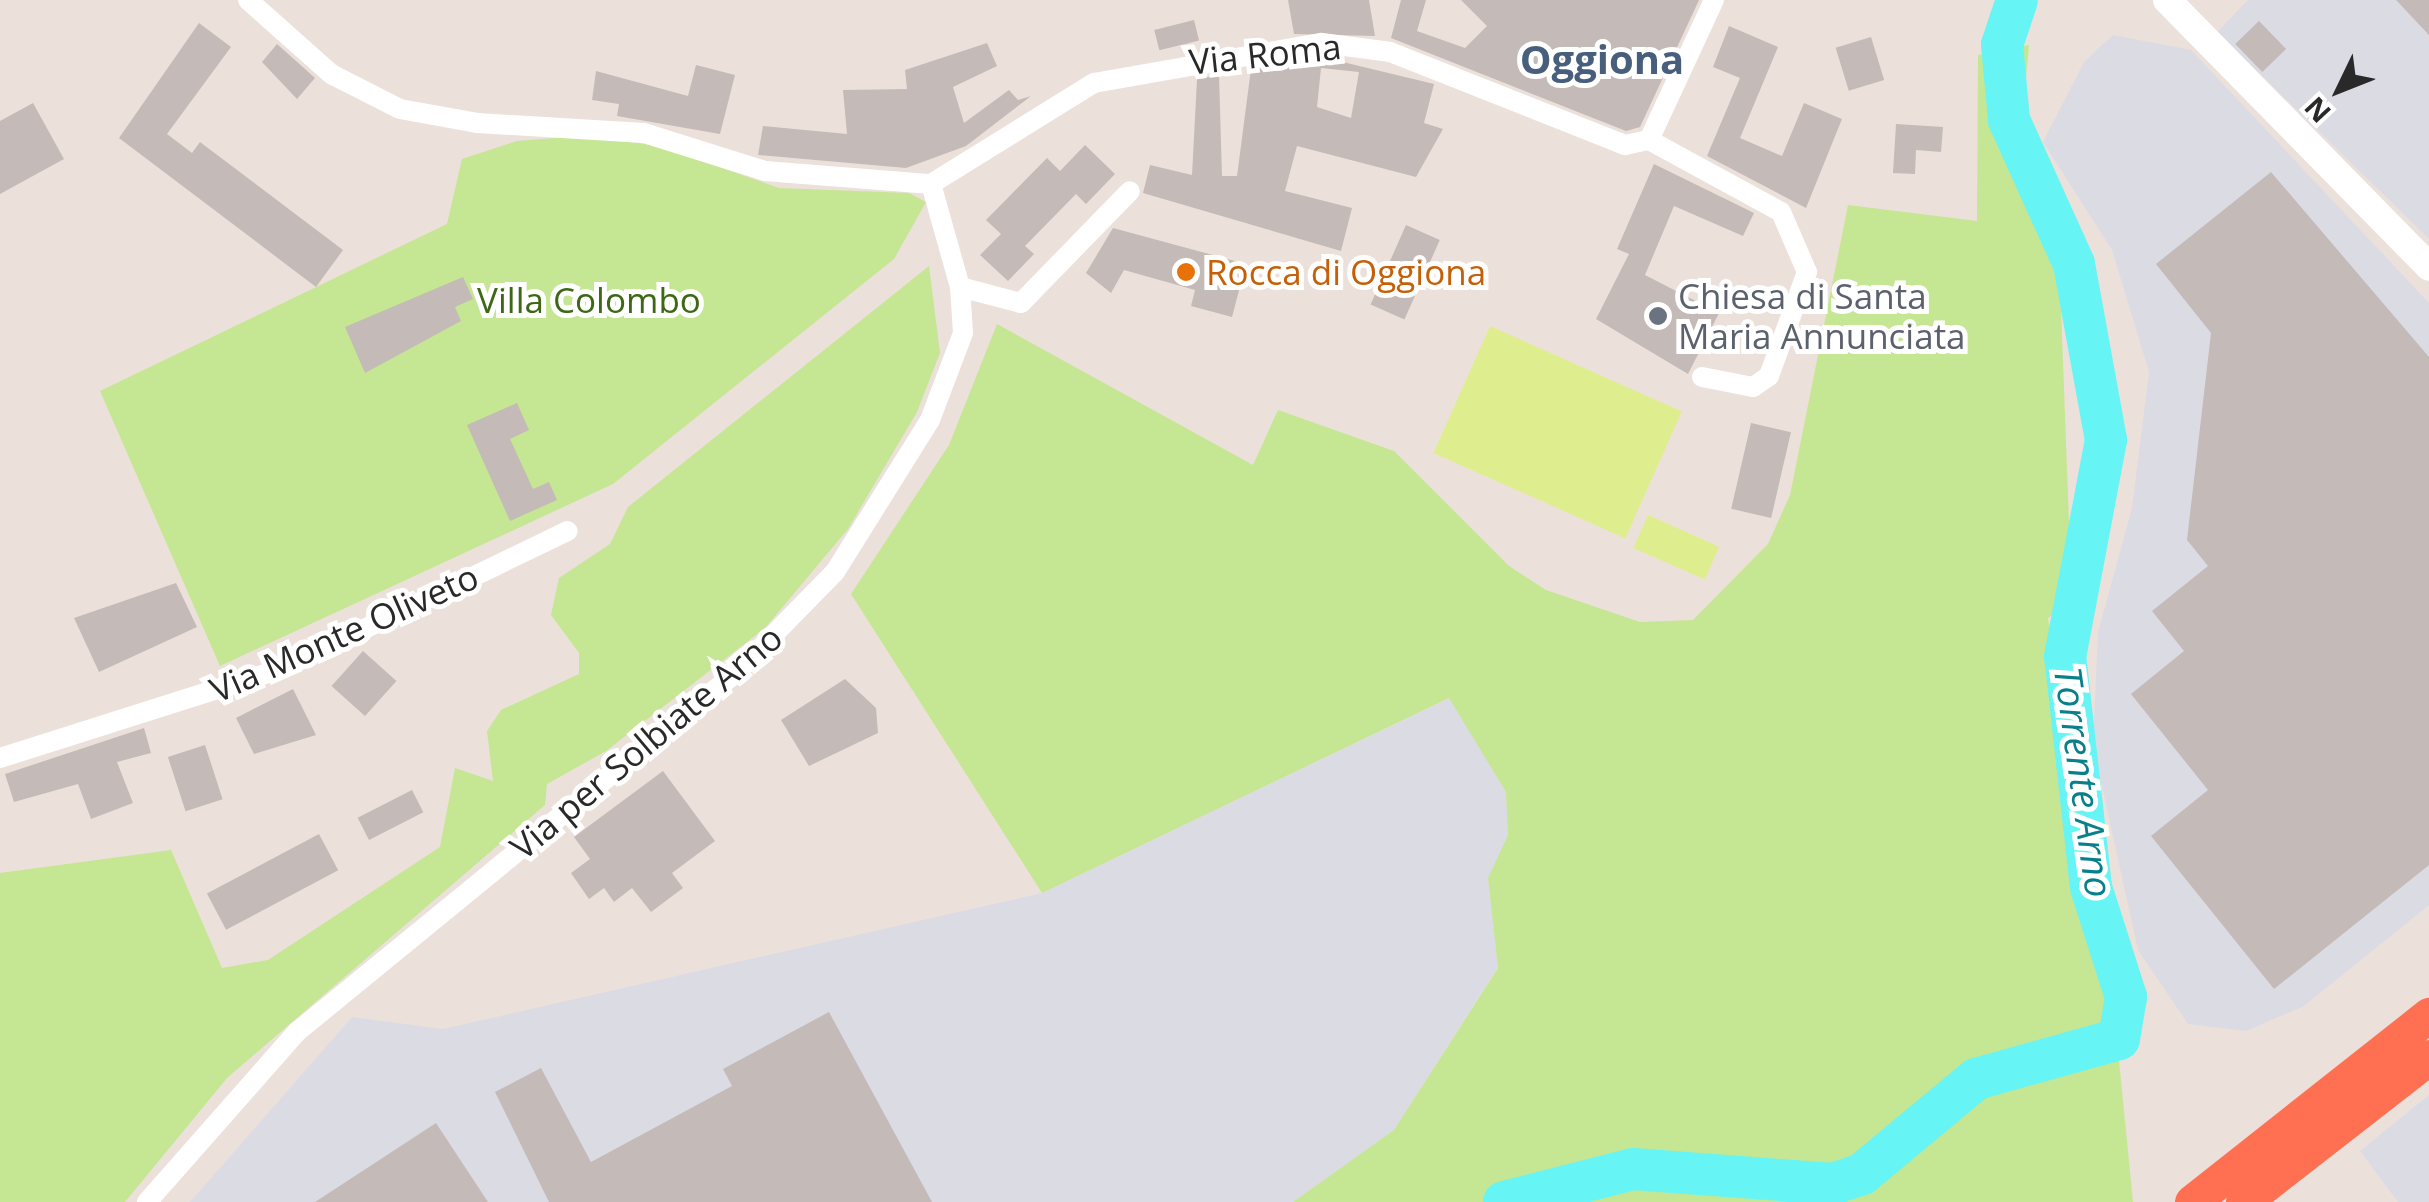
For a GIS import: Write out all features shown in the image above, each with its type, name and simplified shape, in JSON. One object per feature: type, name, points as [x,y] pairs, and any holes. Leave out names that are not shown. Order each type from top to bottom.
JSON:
[{"type":"highway","points":[[2192,1202],[2429,1015]]},
{"type":"highway","points":[[2243,1202],[2429,1057]]},
{"type":"highway","points":[[2277,1202],[2429,1077]]},
{"type":"street","points":[[248,0],[331,74],[426,116],[614,128],[754,169],[931,184]]},
{"type":"street","points":[[1702,376],[1754,387],[1769,376],[1785,354],[1806,272],[1781,212],[1649,140],[1714,0]]},
{"type":"street","points":[[2167,0],[2429,266]]},
{"type":"street","name":"Via Roma","points":[[931,184],[1039,110],[1132,70],[1338,42],[1390,52],[1625,145],[1649,140]]},
{"type":"street","name":"Via per Solbiate Arno","points":[[146,1202],[310,1021],[807,605],[862,536],[930,420],[963,333],[960,288],[931,184]]},
{"type":"street","points":[[960,288],[1021,303],[1130,190]]},
{"type":"street","name":"Via Monte Oliveto","points":[[0,758],[281,668],[568,531]]},
{"type":"shaded area","points":[[2248,0],[2429,0],[2429,239],[2217,32]]},
{"type":"shaded area","points":[[2113,35],[2191,50],[2429,303],[2429,905],[2304,1006],[2246,1031],[2188,1024],[2138,950],[2093,746],[2098,632],[2132,508],[2149,372],[2112,250],[2043,142],[2084,62]]},
{"type":"shaded area","points":[[1450,698],[1506,792],[1508,835],[1488,878],[1498,967],[1394,1130],[1293,1202],[190,1202],[352,1017],[443,1029],[1042,893]]},
{"type":"shaded area","points":[[2429,1095],[2429,1202],[2398,1202],[2360,1151]]},
{"type":"green space","points":[[2029,45],[2024,98],[2061,309],[2072,602],[2048,618],[2112,990],[2133,1202],[1293,1202],[1394,1130],[1498,968],[1488,878],[1508,835],[1506,792],[1449,698],[1042,893],[851,594],[949,445],[997,324],[1253,465],[1278,410],[1394,451],[1509,566],[1546,590],[1640,622],[1693,620],[1768,544],[1790,495],[1848,205],[1977,221],[1978,55]]},
{"type":"green space","name":"Villa Colombo","points":[[581,136],[660,146],[779,188],[909,193],[926,202],[894,259],[613,484],[220,666],[100,391],[447,224],[462,159],[517,141]]},
{"type":"green space","points":[[929,266],[940,353],[917,412],[848,529],[765,628],[606,751],[547,784],[545,805],[227,1078],[125,1202],[0,1202],[0,873],[171,850],[222,968],[268,960],[440,847],[455,768],[493,781],[487,731],[501,710],[579,674],[579,653],[551,615],[559,578],[610,544],[628,507]]},
{"type":"green space","points":[[1490,326],[1682,411],[1625,538],[1433,453]]},
{"type":"green space","points":[[1648,515],[1719,547],[1705,580],[1633,548]]},
{"type":"building","points":[[1288,0],[1369,0],[1375,36],[1294,34]]},
{"type":"building","points":[[1401,0],[1426,0],[1417,31],[1465,48],[1487,26],[1461,0],[1699,0],[1640,127],[1626,131],[1391,38]]},
{"type":"building","points":[[2396,0],[2429,0],[2429,35]]},
{"type":"building","points":[[1194,20],[1199,40],[1159,50],[1154,30]]},
{"type":"building","points":[[2259,21],[2286,49],[2262,72],[2235,44]]},
{"type":"building","points":[[199,23],[231,47],[167,134],[192,153],[200,142],[343,250],[316,287],[119,138]]},
{"type":"building","points":[[1729,26],[1778,47],[1740,138],[1782,156],[1804,103],[1842,119],[1806,208],[1707,156],[1740,78],[1713,67]]},
{"type":"building","points":[[1871,37],[1884,80],[1849,91],[1836,48]]},
{"type":"building","points":[[987,43],[997,66],[953,87],[964,123],[1009,90],[1018,100],[1031,96],[966,146],[906,168],[758,155],[763,126],[847,134],[843,90],[907,89],[905,70]]},
{"type":"building","points":[[277,44],[315,78],[297,99],[262,62]]},
{"type":"building","points":[[1322,57],[1434,84],[1424,123],[1443,129],[1416,177],[1297,146],[1285,191],[1352,208],[1341,251],[1143,193],[1150,165],[1192,175],[1197,79],[1219,75],[1222,176],[1237,176],[1251,69]],"holes":[[[1321,68],[1359,72],[1351,118],[1317,107]]]},
{"type":"building","points":[[696,65],[735,75],[720,134],[617,116],[619,104],[592,100],[596,71],[688,96]]},
{"type":"building","points":[[33,103],[64,159],[0,194],[0,121]]},
{"type":"building","points":[[1896,124],[1943,127],[1941,152],[1916,150],[1915,174],[1893,173]]},
{"type":"building","points":[[1085,145],[1115,174],[1086,204],[1076,194],[1025,246],[1034,254],[1008,281],[980,255],[1001,234],[986,220],[1047,158],[1060,171]]},
{"type":"building","points":[[1654,164],[1754,213],[1743,236],[1674,206],[1645,275],[1719,313],[1688,374],[1596,319],[1629,254],[1617,249]]},
{"type":"building","points":[[2271,172],[2429,357],[2429,865],[2274,989],[2151,836],[2208,790],[2131,694],[2184,651],[2152,611],[2208,566],[2187,540],[2211,333],[2156,264]]},
{"type":"building","points":[[1406,225],[1440,240],[1404,320],[1371,304]]},
{"type":"building","name":"Rocca di Oggiona","points":[[1113,228],[1246,264],[1232,317],[1191,306],[1195,290],[1124,270],[1111,293],[1086,273]]},
{"type":"building","points":[[463,277],[473,299],[455,307],[461,321],[365,373],[345,327]]},
{"type":"building","name":"Villa Colombo","points":[[517,403],[529,430],[510,439],[533,489],[549,482],[557,500],[510,521],[467,425]]},
{"type":"building","points":[[1751,423],[1791,432],[1771,518],[1731,509]]},
{"type":"building","points":[[176,583],[197,627],[99,672],[74,618]]},
{"type":"building","points":[[363,651],[396,681],[365,716],[332,686]]},
{"type":"building","points":[[845,679],[876,708],[878,733],[809,766],[781,720]]},
{"type":"building","points":[[293,689],[316,735],[254,754],[236,718]]},
{"type":"building","points":[[144,728],[151,753],[117,762],[133,803],[91,819],[78,784],[14,802],[5,774]]},
{"type":"building","points":[[205,745],[223,799],[186,811],[168,757]]},
{"type":"building","points":[[663,771],[715,841],[672,873],[683,888],[651,912],[632,888],[614,902],[604,888],[589,899],[571,873],[590,859],[574,837]]},
{"type":"building","points":[[412,790],[423,812],[369,840],[358,818]]},
{"type":"building","points":[[319,834],[338,870],[226,930],[207,894]]},
{"type":"building","points":[[829,1012],[932,1202],[549,1202],[495,1092],[541,1068],[591,1162],[732,1086],[723,1069]]},
{"type":"building","points":[[436,1123],[488,1202],[315,1202],[384,1157]]},
{"type":"waterway","name":"Torrente Arno","points":[[1504,1202],[1633,1169],[1832,1184],[1862,1174],[1976,1079],[2119,1039],[2126,997],[2091,887],[2065,657],[2106,440],[2074,264],[2009,120],[2002,45],[2017,0]]},
{"type":"place","name":"Rocca di Oggiona","points":[[1186,272]]},
{"type":"place","name":"Chiesa di Santa Maria Annunciata","points":[[1658,316]]},
{"type":"district","name":"Oggiona","points":[[1602,59]]}]
